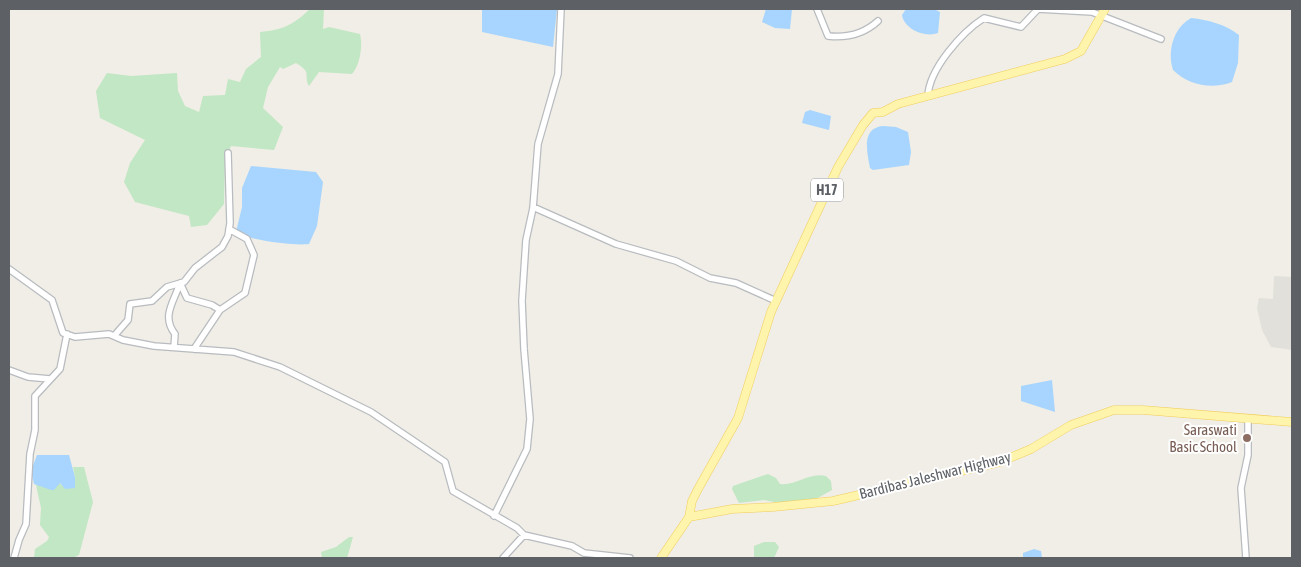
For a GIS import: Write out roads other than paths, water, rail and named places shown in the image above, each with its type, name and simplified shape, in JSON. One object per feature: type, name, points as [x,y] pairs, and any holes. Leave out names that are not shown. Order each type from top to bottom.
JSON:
[{"type":"main road","name":"H17","points":[[689,517],[692,501],[738,418],[776,301],[838,168],[863,125],[873,114],[928,96],[1065,59],[1081,51],[1104,12]]},
{"type":"main road","name":"Bardibas Jaleshwar Highway","points":[[689,517],[732,509],[833,501],[1000,462],[1031,449],[1071,425],[1114,410],[1143,410],[1292,422]]},
{"type":"main road","points":[[661,558],[689,517]]},
{"type":"street","points":[[494,516],[527,449],[530,419],[522,301],[526,240],[533,207],[538,144],[558,74],[561,9]]},
{"type":"street","points":[[817,9],[828,36],[842,38],[858,33],[878,21]]},
{"type":"street","points":[[928,96],[931,79],[946,55],[984,18],[1021,27],[1038,9],[1104,12],[1161,39]]},
{"type":"street","points":[[114,336],[128,320],[130,304],[155,300],[167,286],[184,282],[195,268],[222,247],[229,229],[228,153]]},
{"type":"street","points":[[533,207],[616,244],[676,261],[710,278],[736,283],[776,301]]},
{"type":"street","points":[[194,349],[220,310],[245,294],[254,255],[247,239],[229,229]]},
{"type":"street","points":[[9,269],[52,300],[63,333],[75,337],[109,334],[123,340],[234,352],[280,367],[371,412],[445,462],[454,492],[517,528],[524,535],[572,546],[583,556],[630,558]]},
{"type":"street","points":[[180,283],[187,298],[212,305],[220,310]]},
{"type":"street","points":[[174,347],[175,334],[170,329],[167,319],[180,283]]},
{"type":"street","points":[[14,558],[26,524],[30,454],[35,430],[36,396],[60,369],[67,334]]},
{"type":"street","points":[[9,370],[28,377],[50,379]]},
{"type":"street","points":[[1246,558],[1242,488],[1248,455],[1248,418]]},
{"type":"street","points":[[503,558],[524,535]]},
{"type":"water","points":[[482,9],[557,9],[553,47],[482,32]]},
{"type":"water","points":[[766,9],[792,9],[790,29],[775,28],[762,22]]},
{"type":"water","points":[[906,9],[934,9],[940,12],[938,33],[921,33],[911,28],[902,15]]},
{"type":"water","points":[[1191,18],[1216,23],[1239,35],[1238,63],[1232,82],[1216,86],[1201,85],[1186,79],[1173,70],[1171,48],[1173,41],[1180,28]]},
{"type":"water","points":[[810,110],[831,116],[829,130],[802,123],[805,112]]},
{"type":"water","points":[[883,126],[896,127],[908,132],[911,152],[909,165],[873,170],[870,168],[867,148],[868,136],[871,131]]},
{"type":"water","points":[[251,166],[316,172],[323,182],[317,226],[309,244],[271,242],[250,238],[236,232],[242,207],[242,188]]},
{"type":"water","points":[[1052,380],[1055,412],[1021,401],[1021,386]]},
{"type":"water","points":[[37,455],[69,455],[75,477],[75,488],[65,489],[60,483],[54,490],[51,490],[34,484],[31,471]]},
{"type":"water","points":[[1034,549],[1041,551],[1042,558],[1023,558],[1023,553]]},
{"type":"place","name":"Saraswati Basic School","points":[[1247,438]]}]
